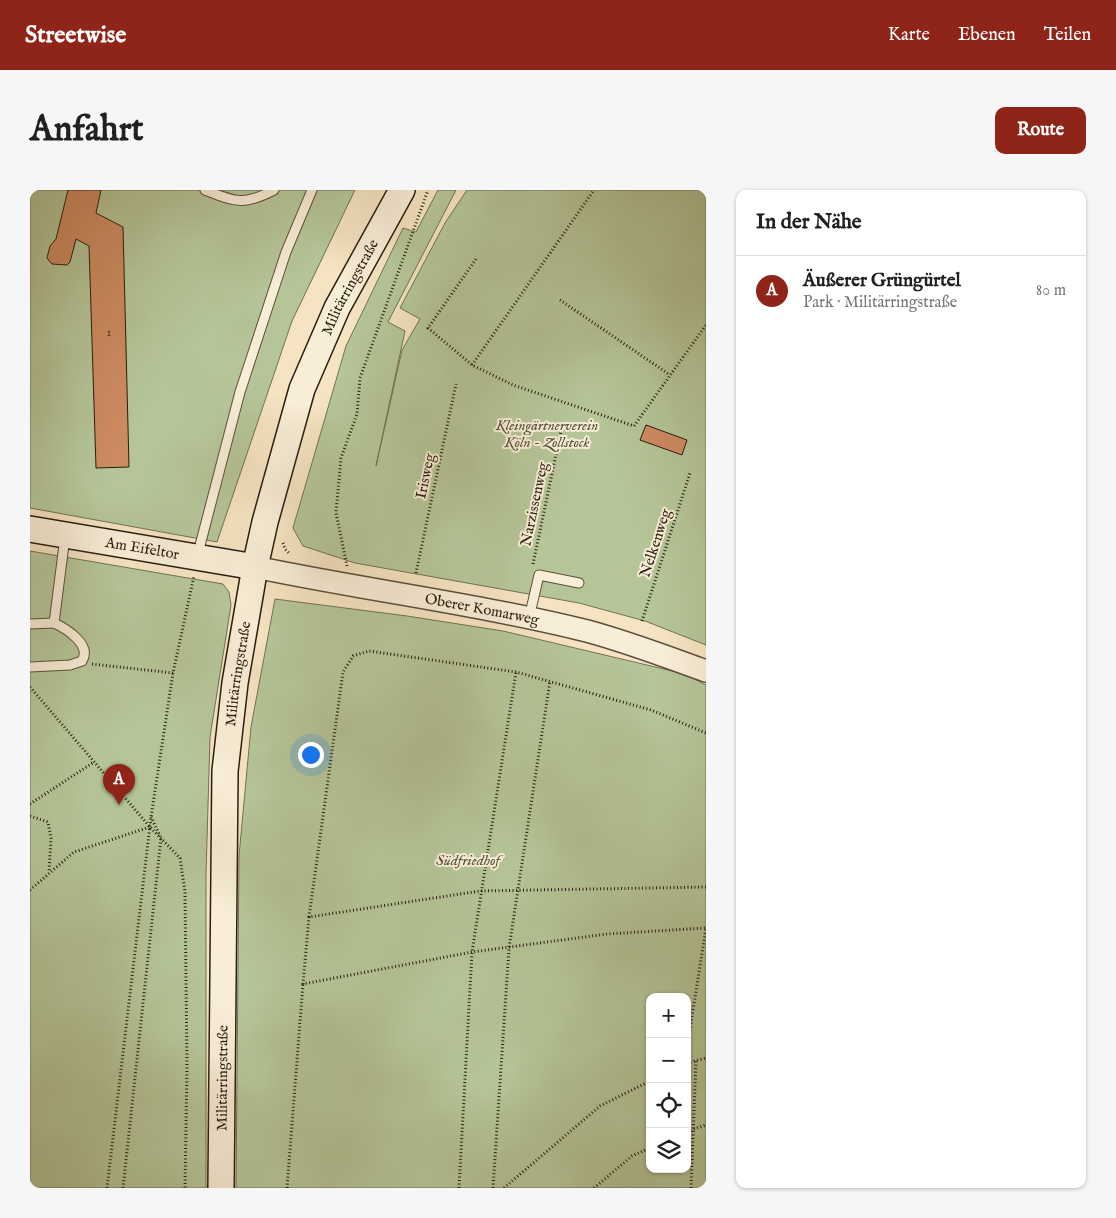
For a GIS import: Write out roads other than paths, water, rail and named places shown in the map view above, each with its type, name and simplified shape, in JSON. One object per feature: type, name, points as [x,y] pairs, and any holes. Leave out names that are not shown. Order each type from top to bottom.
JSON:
[{"type":"main road","name":"Militärringstraße","points":[[221,1188],[222,891],[225,771],[235,683],[255,568],[262,533],[302,389],[337,308],[402,190]]},
{"type":"main road","name":"Am Eifeltor","points":[[30,528],[195,567],[255,568]]},
{"type":"street","name":"Oberer Komarweg","points":[[255,568],[529,619],[588,632],[635,645],[706,672]]},
{"type":"lane","points":[[205,190],[236,202],[256,200],[274,190]]},
{"type":"lane","points":[[195,567],[240,392],[286,252],[311,190]]},
{"type":"lane","points":[[54,623],[65,535]]},
{"type":"lane","points":[[529,619],[539,574],[579,583]]},
{"type":"lane","points":[[30,624],[54,623],[65,628],[84,649],[85,656],[82,661],[70,664],[30,666]]},
{"type":"place","name":"Äußerer Grüngürtel","points":[[119,805]]},
{"type":"park label","name":"Kleingärtnerverein Köln - Zollstock","points":[[547,434]]},
{"type":"park label","name":"Südfriedhof","points":[[468,860]]}]
